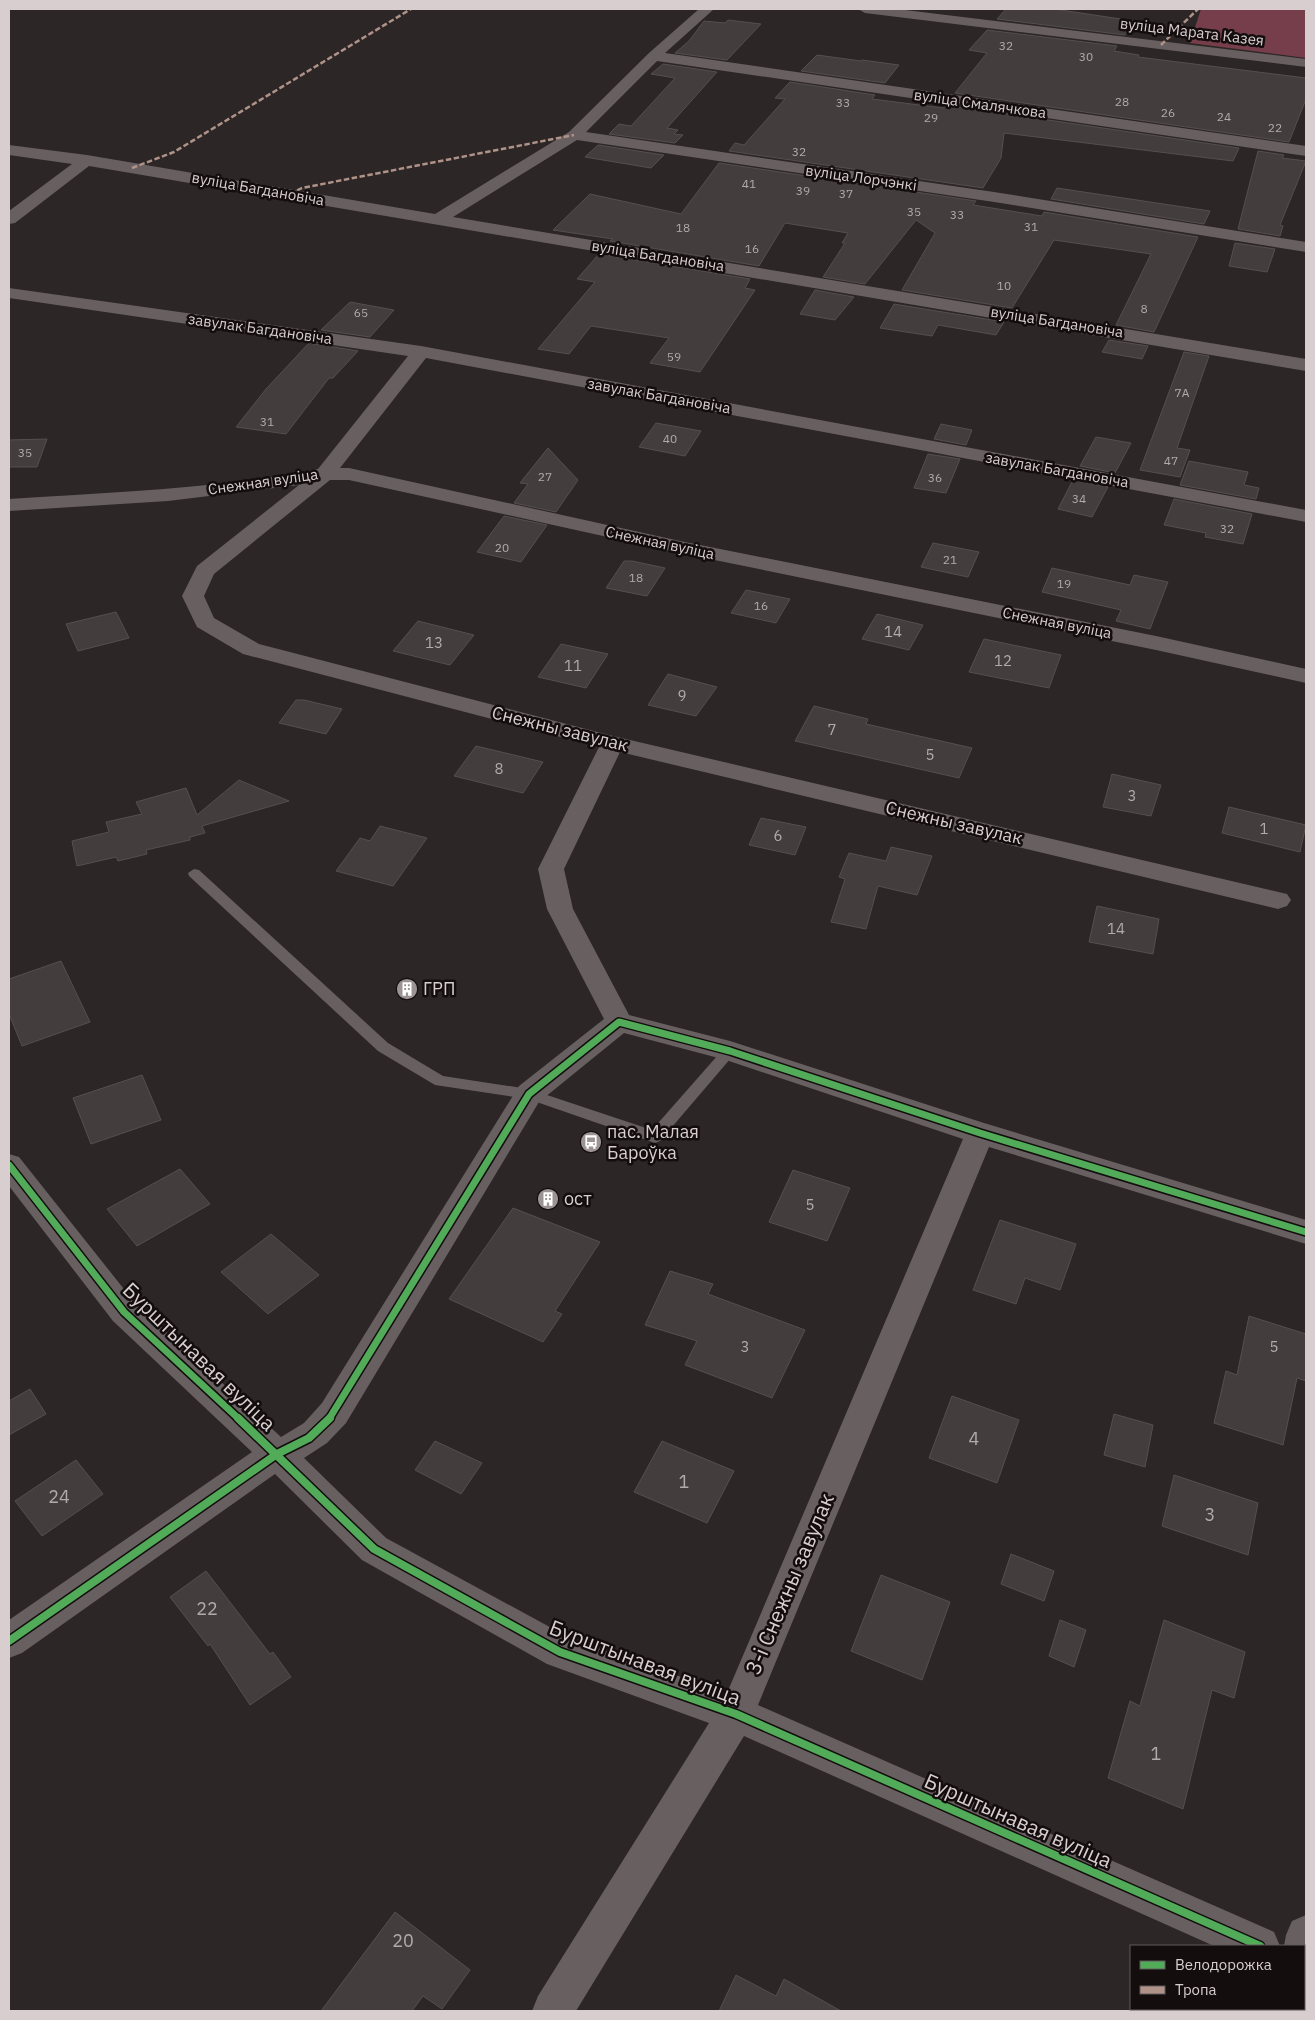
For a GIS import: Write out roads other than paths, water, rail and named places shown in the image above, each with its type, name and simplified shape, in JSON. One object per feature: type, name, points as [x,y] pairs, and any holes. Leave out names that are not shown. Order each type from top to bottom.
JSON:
[{"type":"street","points":[[438,220],[574,135],[654,56],[707,9]]},
{"type":"street","name":"вуліца Марата Казея","points":[[865,9],[1306,62]]},
{"type":"street","name":"вуліца Смалячкова","points":[[654,56],[1306,151]]},
{"type":"street","name":"вуліца Лорчэнкі","points":[[574,135],[994,197],[1306,247]]},
{"type":"street","name":"вуліца Багдановіча","points":[[9,150],[88,160],[1306,365]]},
{"type":"street","points":[[9,219],[88,160]]},
{"type":"street","name":"завулак Багдановіча","points":[[9,293],[420,352],[1306,516]]},
{"type":"street","name":"Снежны завулак","points":[[420,352],[325,474],[205,571],[193,596],[205,622],[251,649],[613,743],[1278,900]]},
{"type":"street","name":"Снежная вуліца","points":[[9,505],[168,495],[283,482],[325,474],[349,474],[680,547],[1156,643],[1306,676]]},
{"type":"street","points":[[613,743],[551,868],[560,909],[619,1022],[730,1051],[980,1133],[1306,1232]]},
{"type":"street","points":[[9,1641],[277,1454],[303,1444],[322,1429],[529,1094],[619,1022]]},
{"type":"street","name":"3-і Снежны завулак","points":[[553,2011],[736,1714],[980,1133]]},
{"type":"street","name":"Бурштынавая вуліца","points":[[9,1165],[124,1312],[277,1454],[374,1549],[560,1652],[736,1714],[1258,1945]]},
{"type":"lane","points":[[194,874],[383,1047],[440,1081],[529,1094],[655,1137],[730,1051]]},
{"type":"place","name":"ГРП","points":[[407,989]]},
{"type":"place","name":"пас. Малая Бароўка","points":[[591,1142]]},
{"type":"place","name":"ост","points":[[548,1199]]}]
